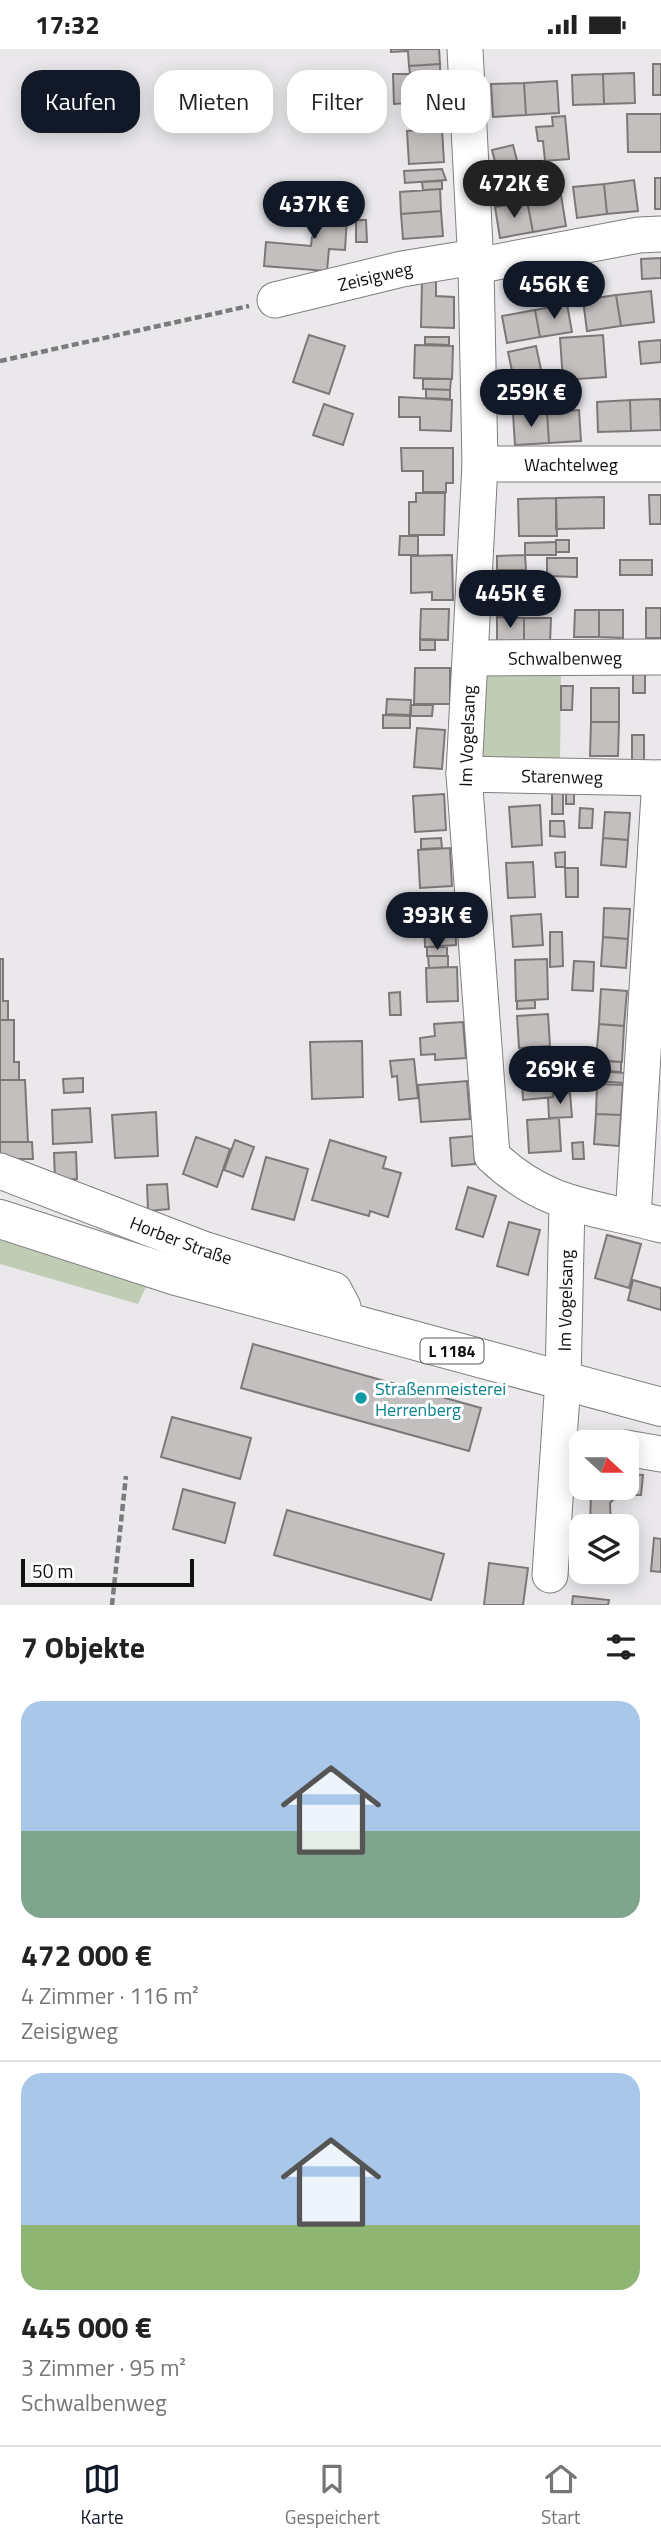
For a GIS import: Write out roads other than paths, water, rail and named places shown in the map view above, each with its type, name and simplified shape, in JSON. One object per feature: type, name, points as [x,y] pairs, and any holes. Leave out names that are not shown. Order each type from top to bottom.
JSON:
[{"type":"main road","name":"Horber Straße","points":[[0,1219],[176,1276],[661,1407]]},
{"type":"street","name":"Im Vogelsang","points":[[465,49],[475,261],[480,464],[464,774],[492,1156],[517,1180],[567,1203],[563,1380]]},
{"type":"street","name":"Zeisigweg","points":[[275,300],[402,269],[661,234]]},
{"type":"street","name":"Wachtelweg","points":[[480,464],[661,464]]},
{"type":"street","name":"Schwalbenweg","points":[[471,658],[661,657]]},
{"type":"street","name":"Starenweg","points":[[464,774],[661,778]]},
{"type":"street","points":[[567,1203],[647,1221],[661,778]]},
{"type":"street","name":"Horber Straße","points":[[0,1171],[206,1250],[334,1290],[343,1307],[341,1322]]},
{"type":"street","points":[[563,1380],[570,1430]]},
{"type":"street","points":[[639,1450],[661,1454]]},
{"type":"street","points":[[550,1575],[569,1458]]},
{"type":"place","name":"Straßenmeisterei Herrenberg","points":[[361,1398]]}]
